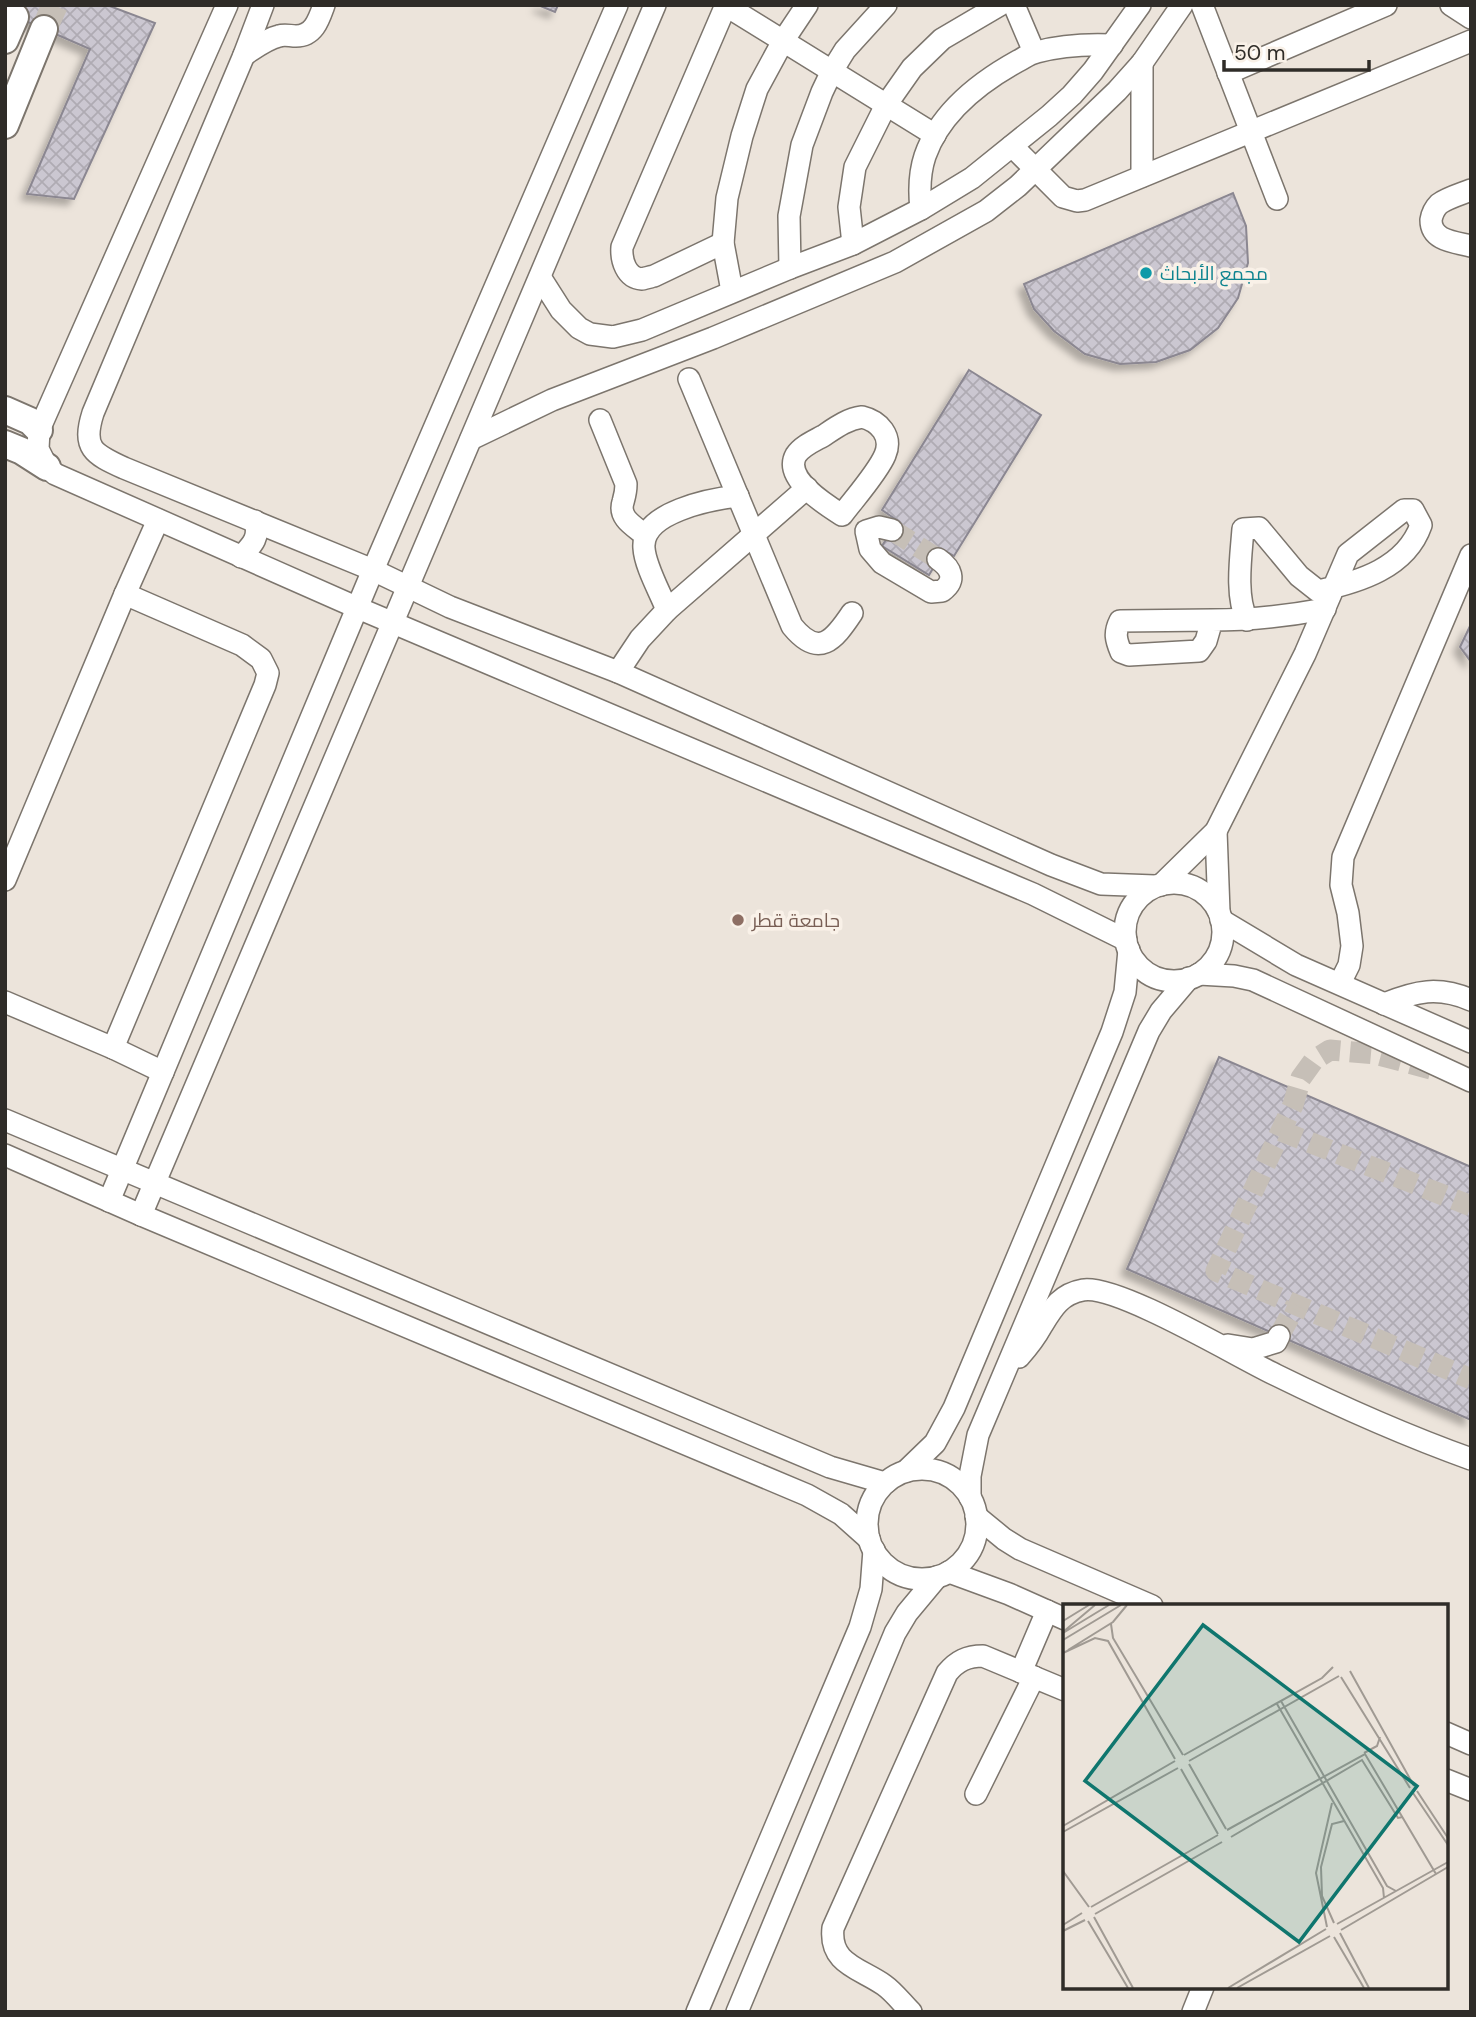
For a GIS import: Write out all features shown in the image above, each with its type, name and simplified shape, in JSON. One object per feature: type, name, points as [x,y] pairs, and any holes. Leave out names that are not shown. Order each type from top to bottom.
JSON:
[{"type":"main road","points":[[5,125],[44,29]]},
{"type":"main road","points":[[5,410],[30,421],[39,430]]},
{"type":"main road","points":[[5,444],[47,467]]},
{"type":"street","points":[[227,5],[39,430],[38,449],[47,467],[55,474],[358,608],[1033,894],[1127,945],[1141,967],[1158,978],[1168,980],[1194,976],[1234,976],[1253,980],[1471,1081]]},
{"type":"street","points":[[263,5],[93,413],[87,432],[94,450],[111,462],[373,570],[450,607],[618,672],[1051,866],[1101,884],[1158,886],[1171,883],[1192,887],[1209,898],[1220,918],[1276,954],[1471,1042]]},
{"type":"street","points":[[244,55],[266,41],[282,35],[298,37],[307,34],[315,27],[324,5]]},
{"type":"street","points":[[599,5],[607,29]]},
{"type":"street","points":[[109,1201],[373,570],[617,5]]},
{"type":"street","points":[[141,1215],[655,5]]},
{"type":"street","points":[[723,243],[654,276],[642,279],[625,268],[621,258],[622,247],[725,5],[935,135]]},
{"type":"street","points":[[732,292],[723,243],[727,198],[746,125],[757,89],[783,41],[807,5]]},
{"type":"street","points":[[790,268],[789,216],[802,145],[832,71],[845,50],[886,5]]},
{"type":"street","points":[[853,244],[849,207],[855,167],[886,105],[912,68],[943,39],[1000,5]]},
{"type":"street","points":[[1014,5],[1034,52]]},
{"type":"street","points":[[540,277],[562,310],[579,328],[590,334],[613,337],[642,330],[853,244],[921,209],[972,178],[1012,146],[1073,95],[1140,5]]},
{"type":"street","points":[[471,439],[552,400],[713,338],[895,262],[986,211],[1035,170],[1118,91],[1142,63],[1182,5]]},
{"type":"street","points":[[1202,5],[1277,199]]},
{"type":"street","points":[[1228,73],[1386,5]]},
{"type":"street","points":[[1451,5],[1471,18]]},
{"type":"street","points":[[1012,146],[1057,193],[1069,200],[1085,200],[1471,41]]},
{"type":"street","points":[[921,209],[920,177],[925,155],[935,135],[963,100],[997,72],[1034,52],[1070,46],[1112,45]]},
{"type":"street","points":[[1142,63],[1142,176]]},
{"type":"street","points":[[1471,190],[1441,203],[1433,213],[1432,220],[1432,226],[1440,237],[1471,246]]},
{"type":"street","points":[[690,379],[789,620],[801,636],[813,642],[827,642],[838,635],[852,613]]},
{"type":"street","points":[[842,515],[885,456],[887,449],[886,435],[876,423],[862,417],[854,418],[803,448],[793,465],[797,478],[830,508],[866,531],[870,549],[882,563],[931,592],[943,591],[950,583],[949,568],[938,559]]},
{"type":"street","points":[[600,420],[626,484],[622,513],[645,535]]},
{"type":"street","points":[[618,672],[640,639],[667,610],[807,488]]},
{"type":"street","points":[[667,610],[645,555],[645,535],[654,524],[674,512],[705,501],[738,496]]},
{"type":"street","points":[[5,880],[158,520]]},
{"type":"street","points":[[241,557],[254,544],[257,536],[255,521]]},
{"type":"street","points":[[866,531],[879,527],[892,530]]},
{"type":"street","points":[[697,2012],[860,1626],[871,1589],[871,1545],[867,1514],[877,1492],[885,1483],[906,1471],[935,1443],[954,1408],[1112,1032],[1125,992],[1125,931],[1129,912],[1140,897],[1158,886],[1216,831],[1299,666],[1334,587],[1318,591],[1299,576],[1259,528],[1243,529],[1241,608],[1247,620]]},
{"type":"street","points":[[1334,980],[1352,956],[1350,926],[1341,885],[1347,843],[1471,555]]},
{"type":"street","points":[[113,1048],[268,673],[261,659],[242,645],[125,594]]},
{"type":"street","points":[[1212,620],[1283,617],[1325,609]]},
{"type":"street","points":[[737,2012],[895,1633],[907,1613],[943,1575],[967,1556],[973,1545],[976,1533],[973,1455],[978,1435],[1149,1031],[1168,1002],[1194,976],[1207,968],[1219,951],[1222,941],[1216,831]]},
{"type":"street","points":[[1384,1004],[1406,995],[1433,991],[1471,1000]]},
{"type":"street","points":[[5,1002],[163,1072]]},
{"type":"street","points":[[5,1120],[830,1467],[885,1483]]},
{"type":"street","points":[[5,1155],[141,1215],[807,1495],[841,1514],[871,1545],[881,1560],[901,1575],[925,1579],[943,1575],[988,1585],[1056,1615],[976,1794]]},
{"type":"street","points":[[1005,1371],[1031,1343],[1057,1302],[1074,1292],[1093,1289],[1113,1294],[1368,1418],[1471,1459]]},
{"type":"street","points":[[1213,1342],[1253,1349],[1276,1342],[1279,1336]]},
{"type":"street","points":[[906,1471],[919,1469],[943,1473],[954,1479],[973,1506],[1004,1539],[1020,1549],[1147,1604]]},
{"type":"street","points":[[911,2012],[888,1987],[871,1975],[847,1964],[834,1948],[832,1938],[834,1928],[947,1673],[962,1659],[983,1656],[1063,1689]]},
{"type":"street","points":[[1448,1734],[1471,1744]]},
{"type":"street","points":[[1448,1781],[1471,1790]]},
{"type":"street","points":[[1193,2012],[1202,1989]]},
{"type":"building","points":[[5,5],[107,5],[155,23],[74,199],[27,194],[90,49],[5,12]]},
{"type":"building","points":[[538,5],[558,5],[555,12]]},
{"type":"building","name":"مجمع الأبحاث","points":[[1233,193],[1246,226],[1248,263],[1238,298],[1218,328],[1190,350],[1156,362],[1120,364],[1085,354],[1054,331],[1034,309],[1024,284]]},
{"type":"building","points":[[969,370],[1041,415],[954,556],[944,550],[929,575],[882,546],[898,521],[882,510]]},
{"type":"building","points":[[1471,624],[1471,662],[1460,647]]},
{"type":"building","points":[[1219,1057],[1471,1167],[1471,1420],[1127,1269]]},
{"type":"tunnel","points":[[44,29],[55,5]]},
{"type":"tunnel","points":[[892,530],[938,559]]},
{"type":"tunnel","points":[[1431,1069],[1375,1054],[1330,1050],[1314,1060],[1301,1078],[1293,1105],[1216,1271],[1471,1379]]},
{"type":"tunnel","points":[[1281,1131],[1471,1206]]},
{"type":"tunnel","points":[[1279,1336],[1296,1305]]},
{"type":"place","name":"مجمع الأبحاث","points":[[1146,273]]},
{"type":"place","name":"جامعة قطر","points":[[738,920]]}]
